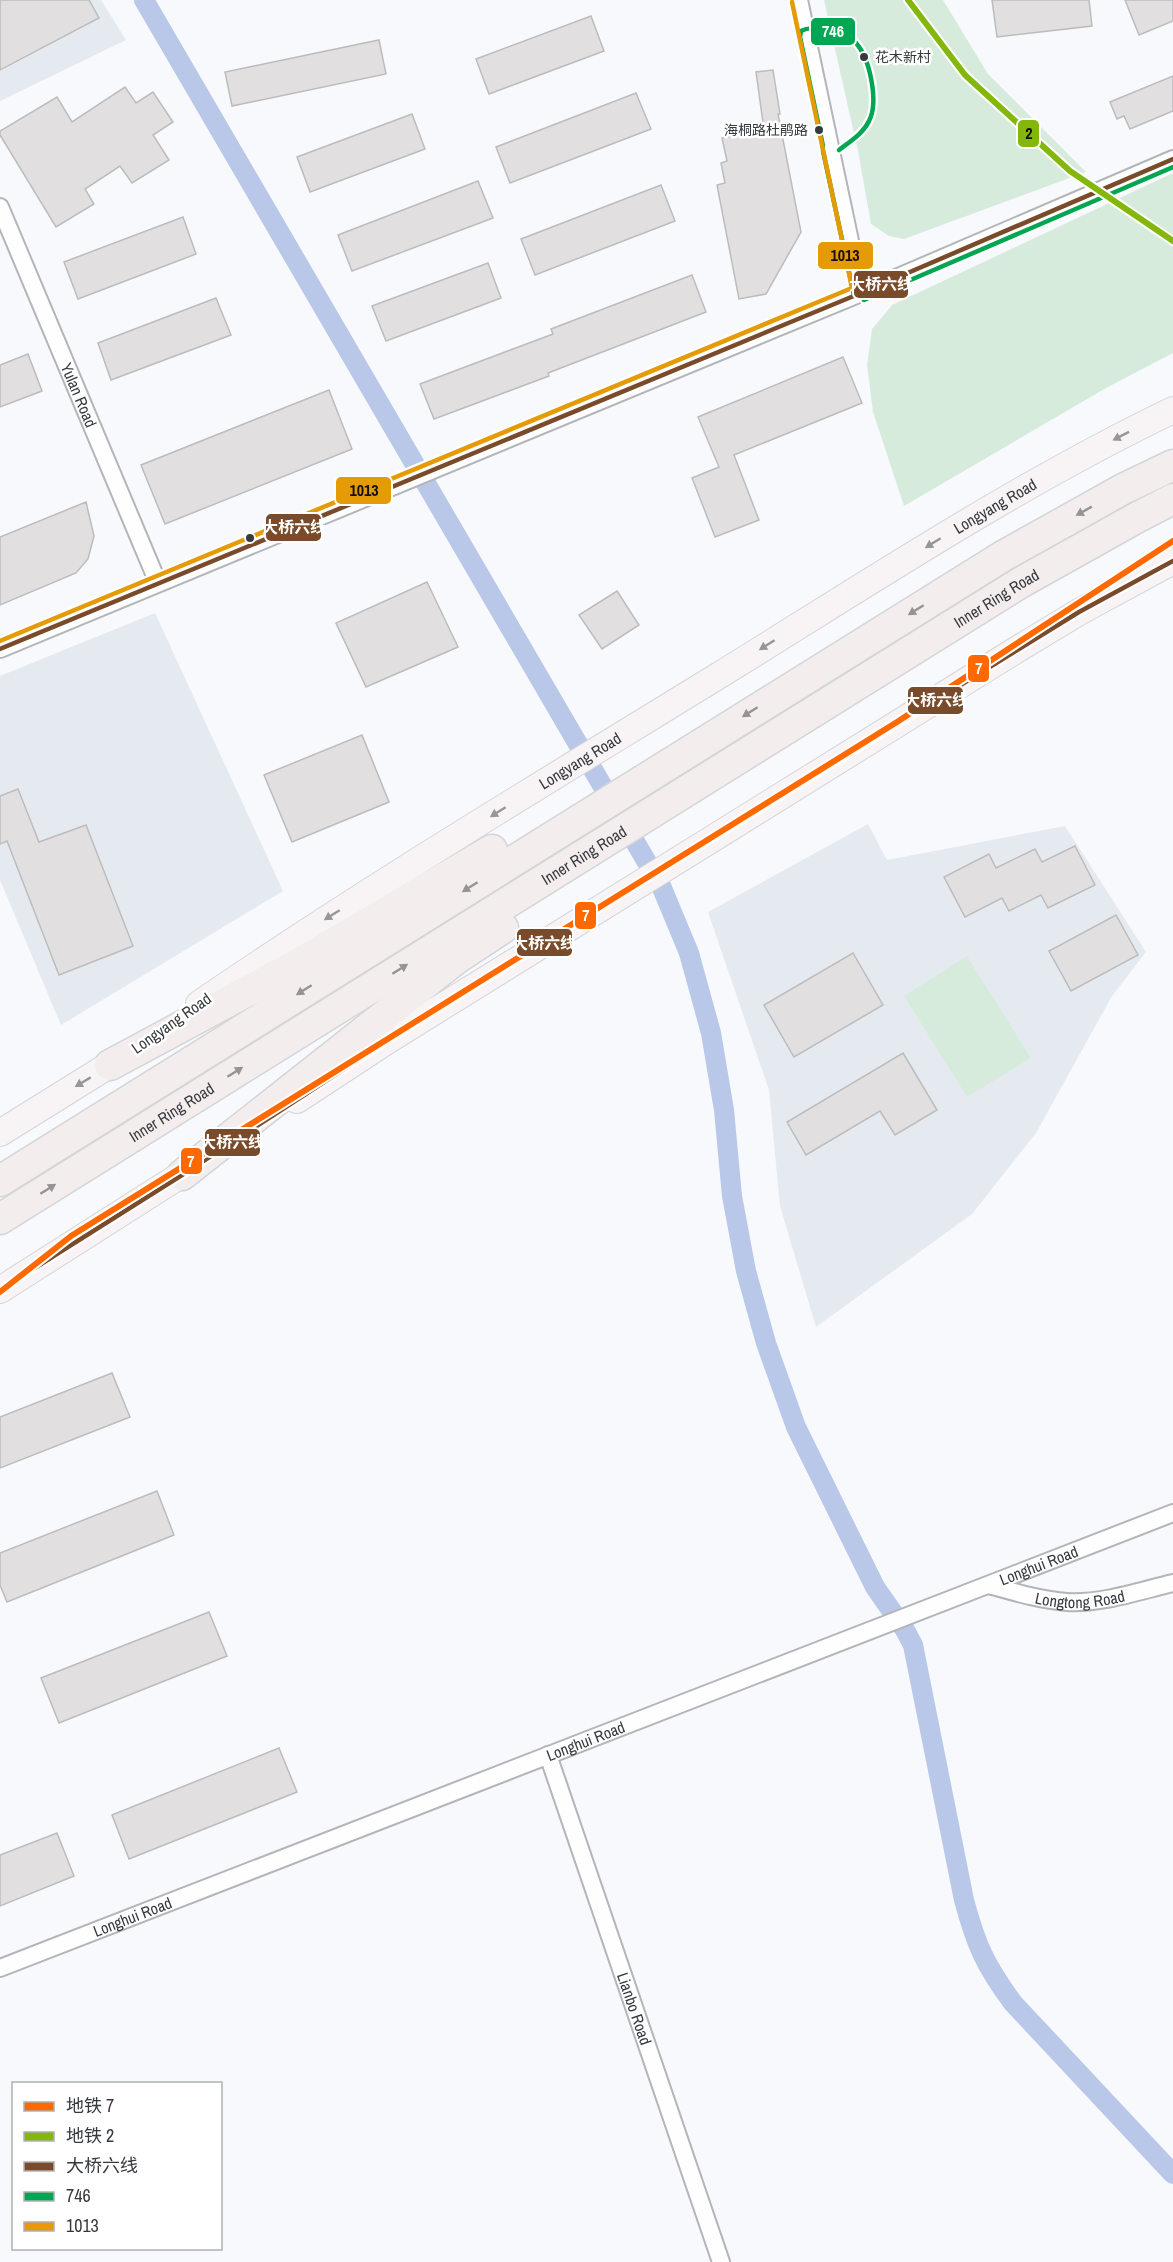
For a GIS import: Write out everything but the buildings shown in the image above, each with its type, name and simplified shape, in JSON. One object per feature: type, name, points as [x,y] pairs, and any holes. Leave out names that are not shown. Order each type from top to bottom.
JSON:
[{"type":"highway","name":"Inner Ring Road","points":[[0,1181],[569,816],[698,745],[1003,556],[1123,489],[1173,465]]},
{"type":"highway","name":"Inner Ring Road","points":[[0,1219],[595,858],[663,815],[867,677],[1020,583],[1173,500]]},
{"type":"highway","points":[[110,1065],[298,964],[434,883],[569,816]]},
{"type":"highway","points":[[182,1175],[456,959],[595,858]]},
{"type":"main road","name":"Longyang Road","points":[[0,1133],[110,1065],[294,939],[547,781],[1016,493],[1081,456],[1173,410]]},
{"type":"main road","points":[[0,1290],[390,1039],[687,854],[1069,618],[1173,561]]},
{"type":"street","points":[[799,0],[861,293]]},
{"type":"street","points":[[0,649],[861,293],[1173,159]]},
{"type":"street","name":"Yulan Road","points":[[0,207],[158,584]]},
{"type":"street","name":"Longhui Road","points":[[0,1968],[1173,1513]]},
{"type":"street","name":"Longtong Road","points":[[989,1585],[1041,1599],[1069,1602],[1098,1600],[1173,1583]]},
{"type":"street","name":"Lianbo Road","points":[[548,1755],[721,2262]]},
{"type":"shaded area","points":[[0,0],[101,0],[126,40],[0,101]]},
{"type":"shaded area","points":[[155,613],[283,891],[61,1025],[0,880],[0,676]]},
{"type":"shaded area","points":[[868,824],[887,860],[1065,826],[1146,952],[1112,996],[1036,1133],[972,1214],[816,1327],[780,1206],[769,1090],[708,912]]},
{"type":"green space","points":[[824,0],[943,0],[988,74],[1086,172],[904,239],[889,236],[871,224],[858,151]]},
{"type":"green space","points":[[1173,173],[1173,353],[1106,388],[904,506],[873,412],[867,365],[872,329],[892,305]]},
{"type":"green space","points":[[967,956],[1031,1058],[967,1097],[904,996]]},
{"type":"waterway","points":[[144,0],[662,888],[689,953],[711,1033],[724,1110],[732,1196],[746,1271],[766,1343],[796,1427],[875,1587],[913,1645],[964,1900],[977,1942],[988,1966],[1013,2003],[1173,2174]]},
{"type":"metro line","name":"2","points":[[908,0],[965,75],[1070,171],[1173,241]]},
{"type":"metro line","name":"7","points":[[0,1292],[71,1236],[897,722],[1173,541]]},
{"type":"transit line","name":"1013","points":[[0,641],[852,288],[792,2]]},
{"type":"transit line","name":"746","points":[[823,146],[800,37],[801,31],[809,28],[832,31],[854,41],[864,57],[871,80],[873,103],[869,121],[860,134],[839,150]]},
{"type":"transit line","name":"746","points":[[823,151],[854,295]]},
{"type":"transit line","name":"大桥六线","points":[[0,649],[861,293],[1173,159]]},
{"type":"transit line","name":"746","points":[[864,300],[1173,167]]},
{"type":"transit line","name":"大桥六线","points":[[0,1290],[390,1039],[687,854],[1079,612],[1173,561]]},
{"type":"place","name":"花木新村","points":[[864,57]]},
{"type":"place","name":"海桐路杜鹃路","points":[[819,130]]}]
